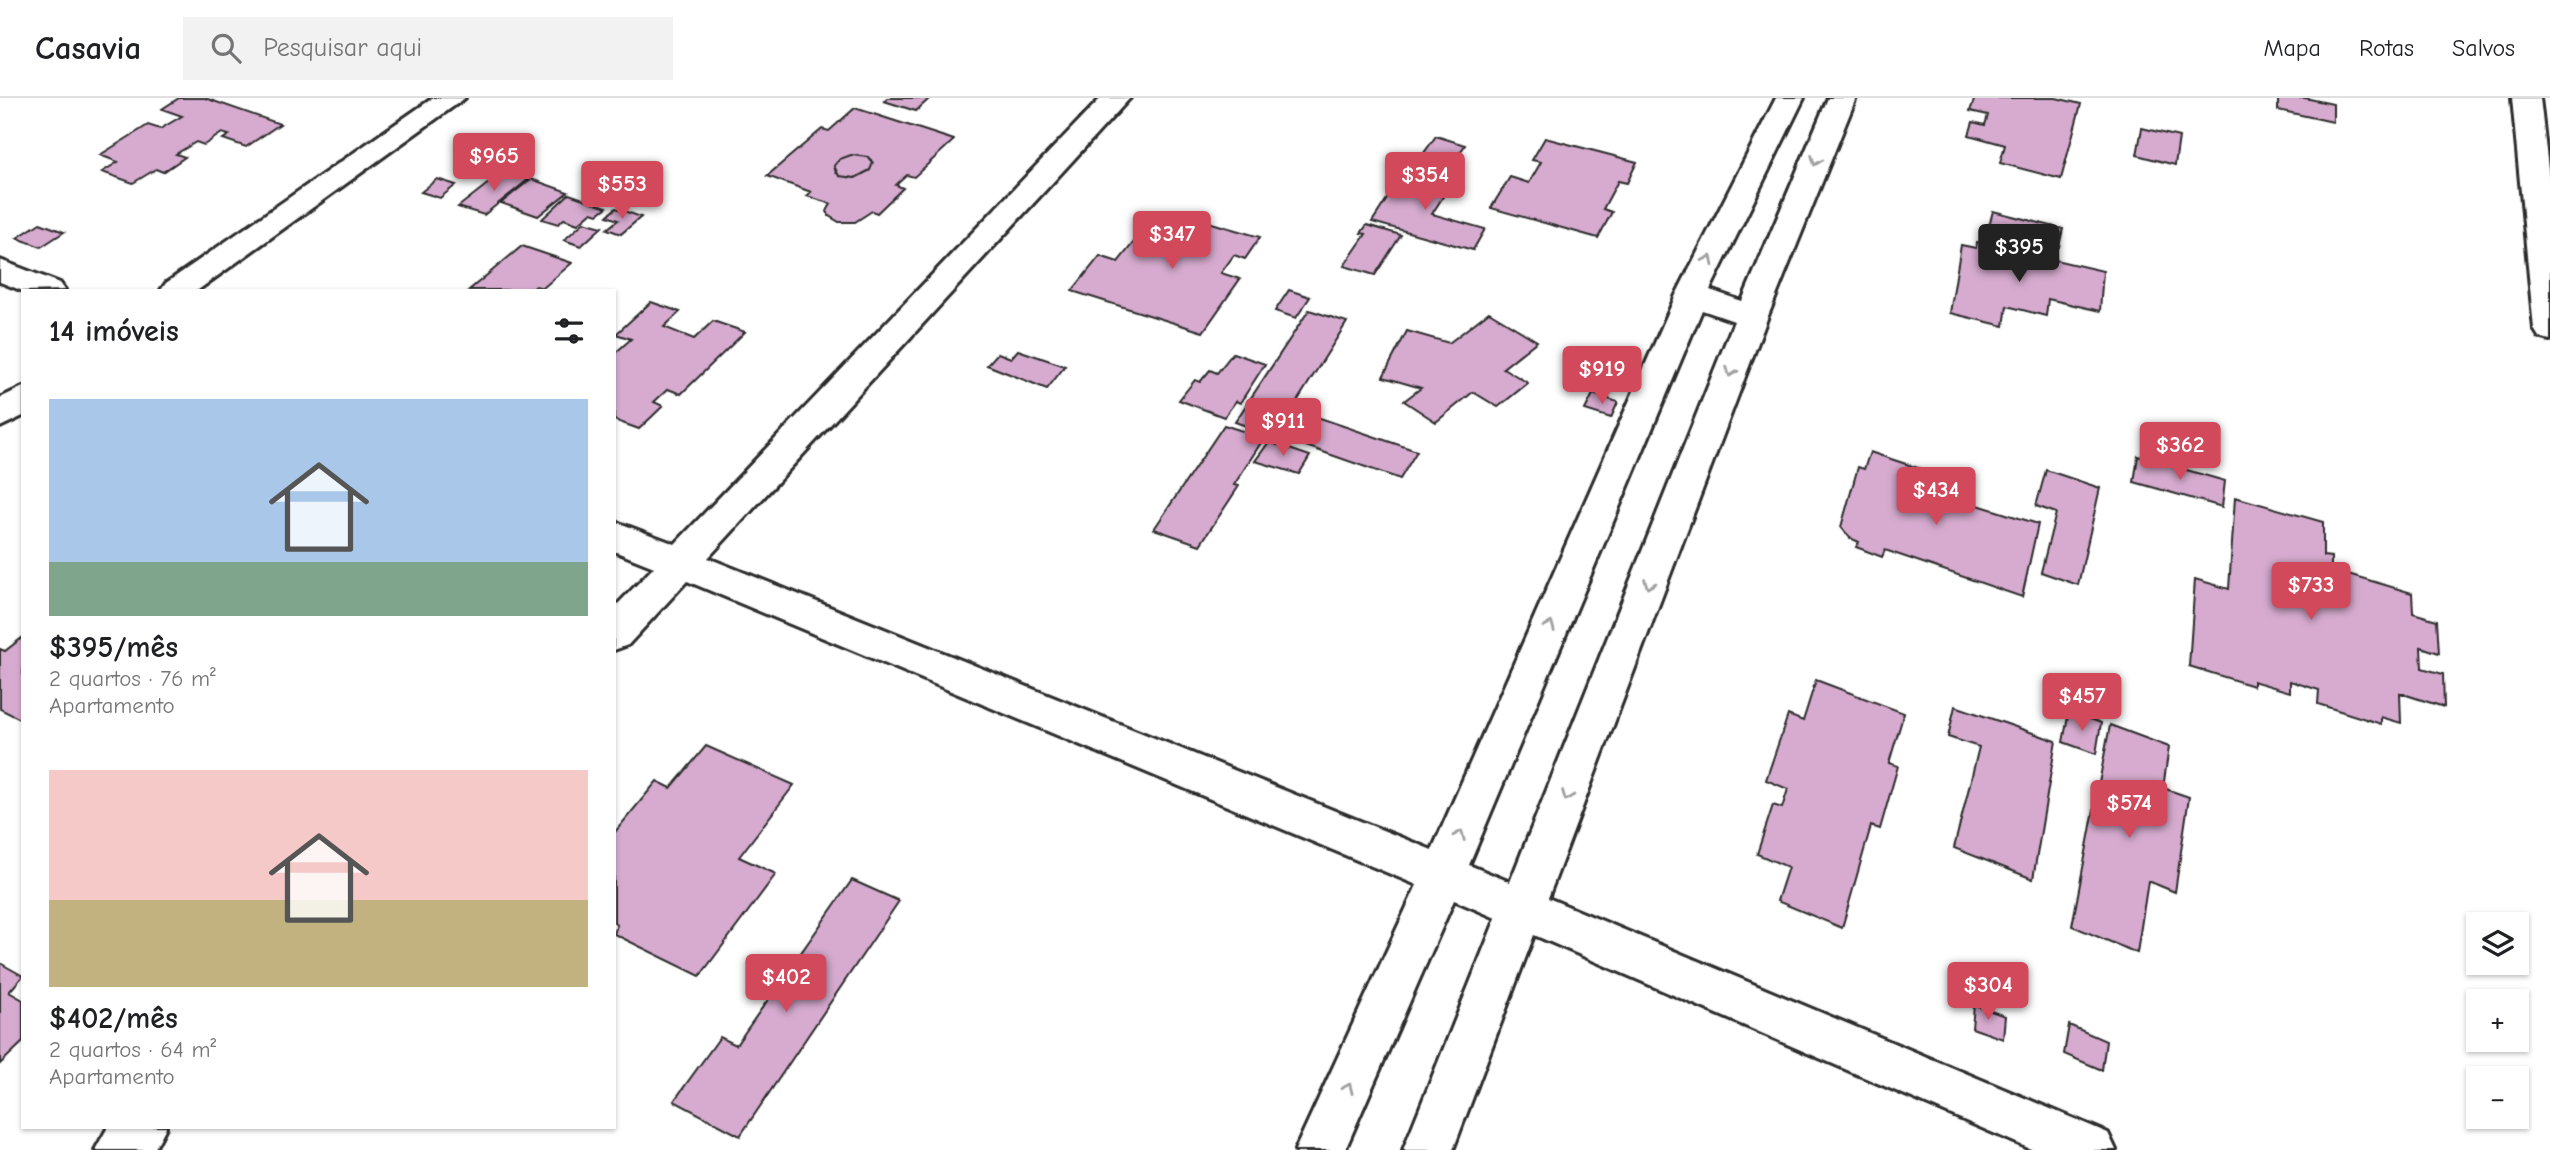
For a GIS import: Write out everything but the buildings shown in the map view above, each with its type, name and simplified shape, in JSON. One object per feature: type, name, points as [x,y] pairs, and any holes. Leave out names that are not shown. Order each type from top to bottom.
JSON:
[{"type":"street","points":[[178,289],[451,98]]},
{"type":"street","points":[[616,632],[1116,98]]},
{"type":"street","points":[[1320,1150],[1443,875],[1692,295],[1790,98]]},
{"type":"street","points":[[1428,1150],[1752,316],[1842,98]]},
{"type":"street","points":[[2526,98],[2550,328]]},
{"type":"street","points":[[0,270],[47,289]]},
{"type":"street","points":[[1692,295],[1752,316]]},
{"type":"street","points":[[0,415],[21,400]]},
{"type":"street","points":[[616,536],[1443,875],[2091,1150]]},
{"type":"street","points":[[120,1150],[140,1129]]}]
